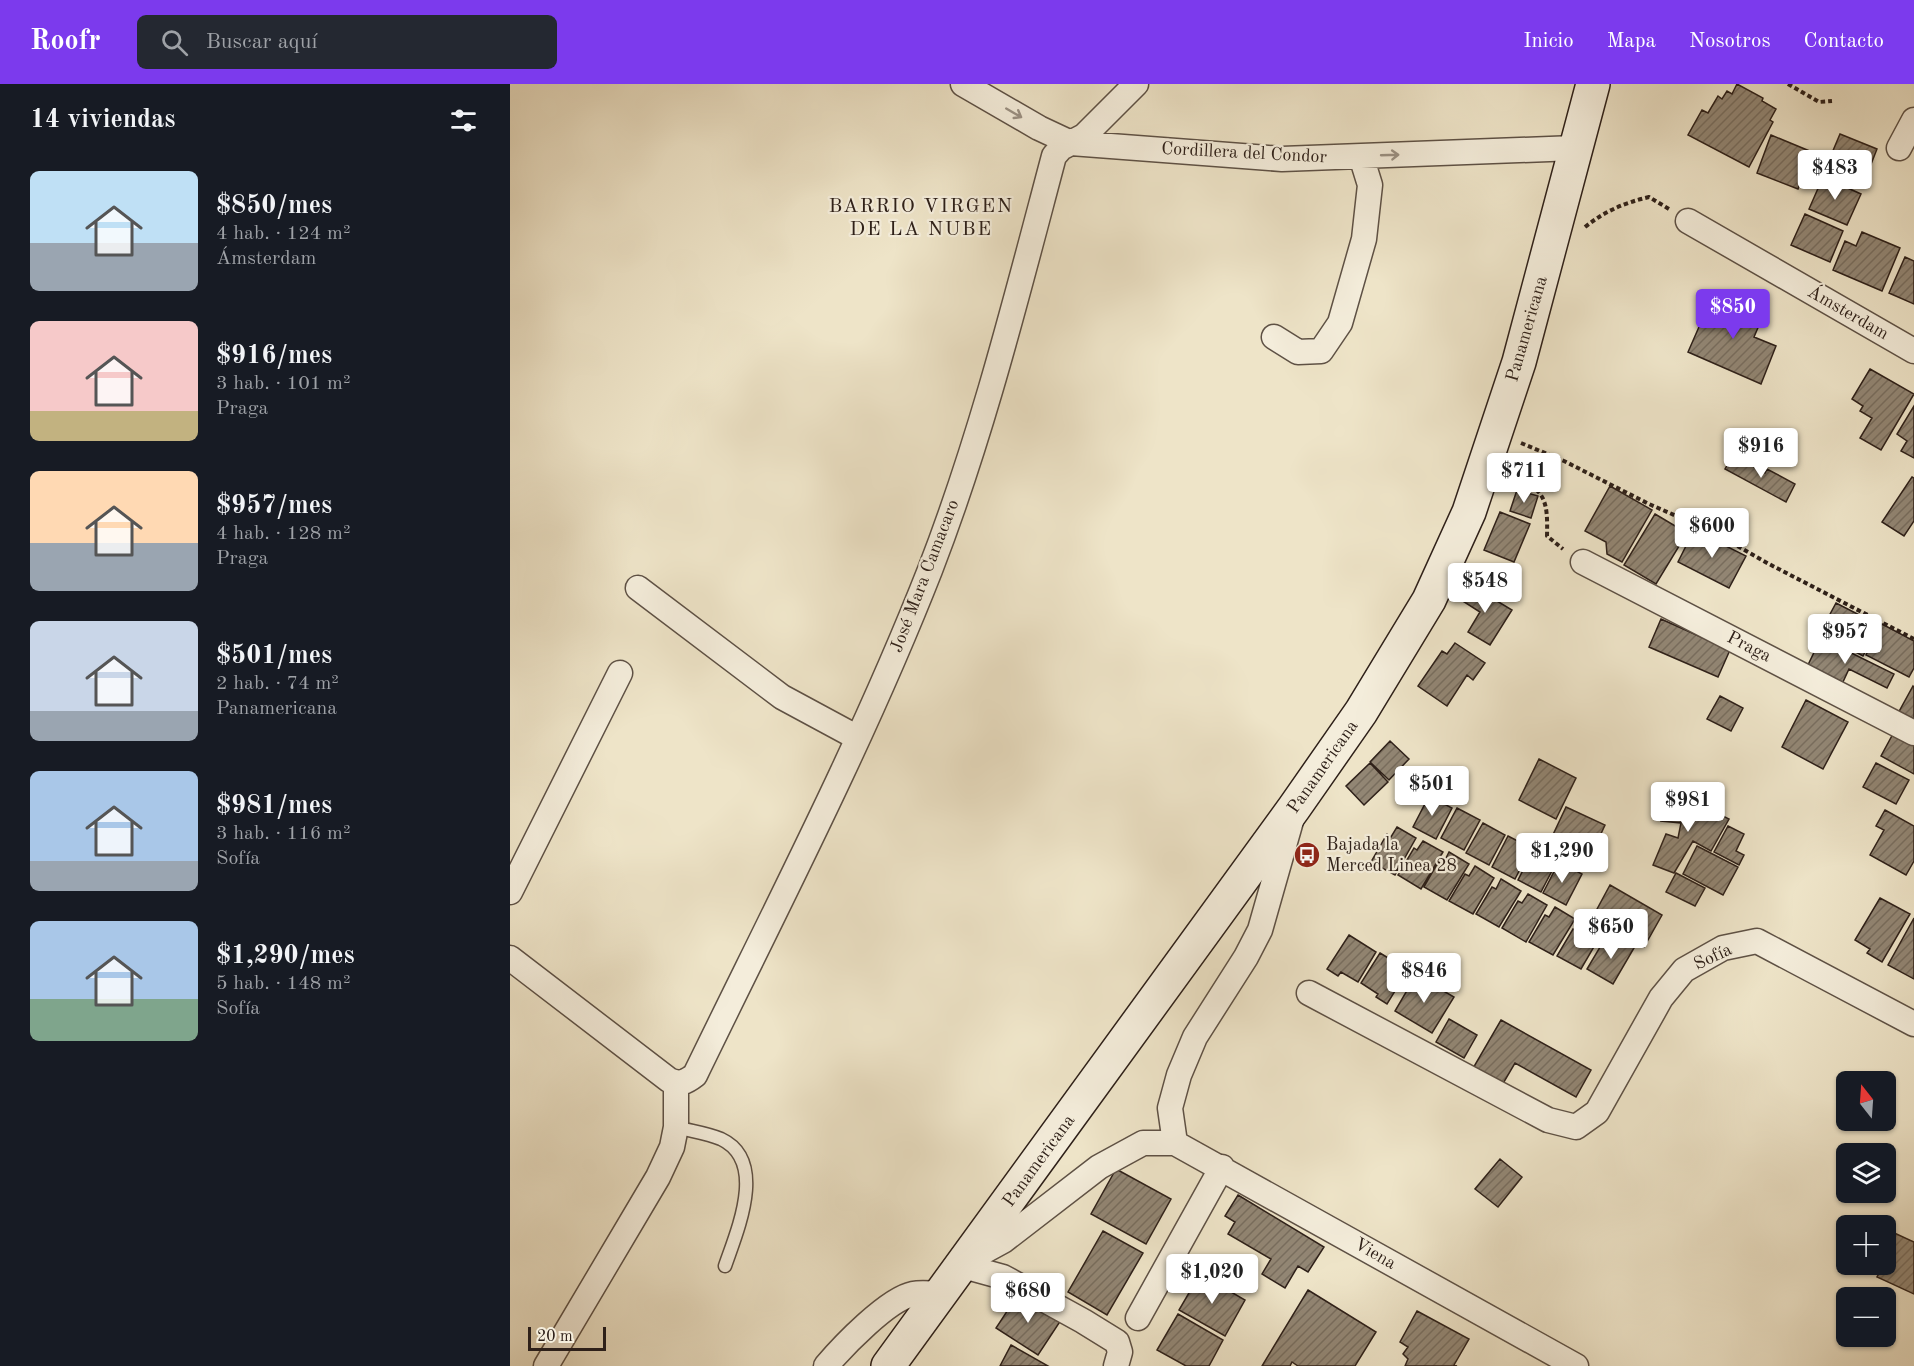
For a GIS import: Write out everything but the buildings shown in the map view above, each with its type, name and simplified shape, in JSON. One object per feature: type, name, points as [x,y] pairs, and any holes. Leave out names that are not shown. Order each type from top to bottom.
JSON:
[{"type":"main road","name":"Panamericana","points":[[888,1366],[1294,808],[1361,712],[1429,600],[1469,512],[1519,362],[1593,84]]},
{"type":"street","name":"Cordillera del Condor","points":[[963,84],[1039,128],[1071,143],[1282,159],[1575,148]]},
{"type":"street","name":"José Mara Camacaro","points":[[686,1079],[858,738],[909,622],[934,558],[991,390],[1054,156],[1061,148],[1084,136],[1136,84]]},
{"type":"street","points":[[1899,148],[1914,120]]},
{"type":"street","points":[[1274,337],[1298,352],[1321,351],[1340,323],[1364,239],[1370,185],[1361,156]]},
{"type":"street","name":"Ámsterdam","points":[[1688,221],[1914,351]]},
{"type":"street","name":"Praga","points":[[1583,562],[1914,733]]},
{"type":"street","points":[[638,588],[782,697],[858,738]]},
{"type":"street","points":[[510,892],[620,673]]},
{"type":"street","points":[[1175,1143],[1170,1108],[1179,1075],[1195,1037],[1246,957],[1260,930],[1294,808]]},
{"type":"street","name":"Sofía","points":[[1309,993],[1548,1120],[1576,1127],[1597,1112],[1661,998],[1676,979],[1684,970],[1724,948],[1756,941],[1914,1024]]},
{"type":"street","points":[[510,958],[669,1080],[686,1079],[672,1148],[658,1177],[546,1366]]},
{"type":"street","name":"Viena","points":[[964,1264],[1003,1241],[1099,1167],[1143,1143],[1175,1143],[1222,1167],[1576,1366]]},
{"type":"street","points":[[1138,1318],[1222,1167]]},
{"type":"street","points":[[964,1264],[1003,1277],[1117,1342],[1120,1352],[1117,1365]]},
{"type":"street","points":[[826,1366],[839,1351],[894,1302],[914,1293],[942,1294]]},
{"type":"lane","points":[[676,1127],[722,1140],[736,1150],[745,1168],[745,1206],[725,1266]]},
{"type":"path","points":[[1788,84],[1819,102],[1832,102]]},
{"type":"path","points":[[1584,229],[1601,214],[1626,203],[1649,197],[1688,221]]},
{"type":"path","points":[[1496,432],[1564,461],[1649,504],[1713,532],[1769,564],[1914,639]]},
{"type":"path","points":[[1486,462],[1540,491],[1548,511],[1547,536],[1583,562]]},
{"type":"place","name":"Bajada la Merced Linea 28","points":[[1307,855]]},
{"type":"district","name":"BARRIO VIRGEN DE LA NUBE","points":[[921,218]]}]
